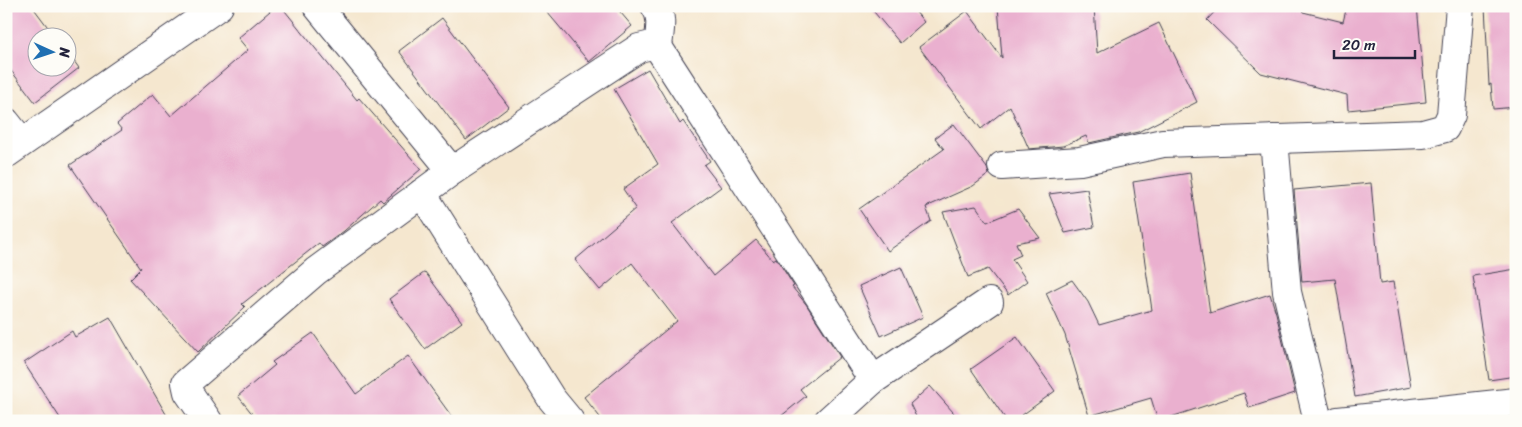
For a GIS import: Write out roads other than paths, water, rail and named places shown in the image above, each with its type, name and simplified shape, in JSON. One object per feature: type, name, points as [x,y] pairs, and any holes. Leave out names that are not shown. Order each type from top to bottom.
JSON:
[{"type":"street","points":[[11,139],[219,6]]},
{"type":"street","points":[[317,6],[452,171]]},
{"type":"street","points":[[655,6],[660,12],[661,22],[658,47]]},
{"type":"street","points":[[1002,166],[1080,161],[1163,143],[1423,134],[1445,128],[1451,115],[1460,6]]},
{"type":"street","points":[[208,421],[188,392],[186,383],[316,271],[452,171],[640,48],[652,45],[658,47],[873,380]]},
{"type":"street","points":[[1274,139],[1288,292],[1318,421]]},
{"type":"street","points":[[422,193],[550,398],[570,421]]},
{"type":"street","points":[[828,421],[873,380],[989,302]]},
{"type":"street","points":[[1338,421],[1516,402]]}]
